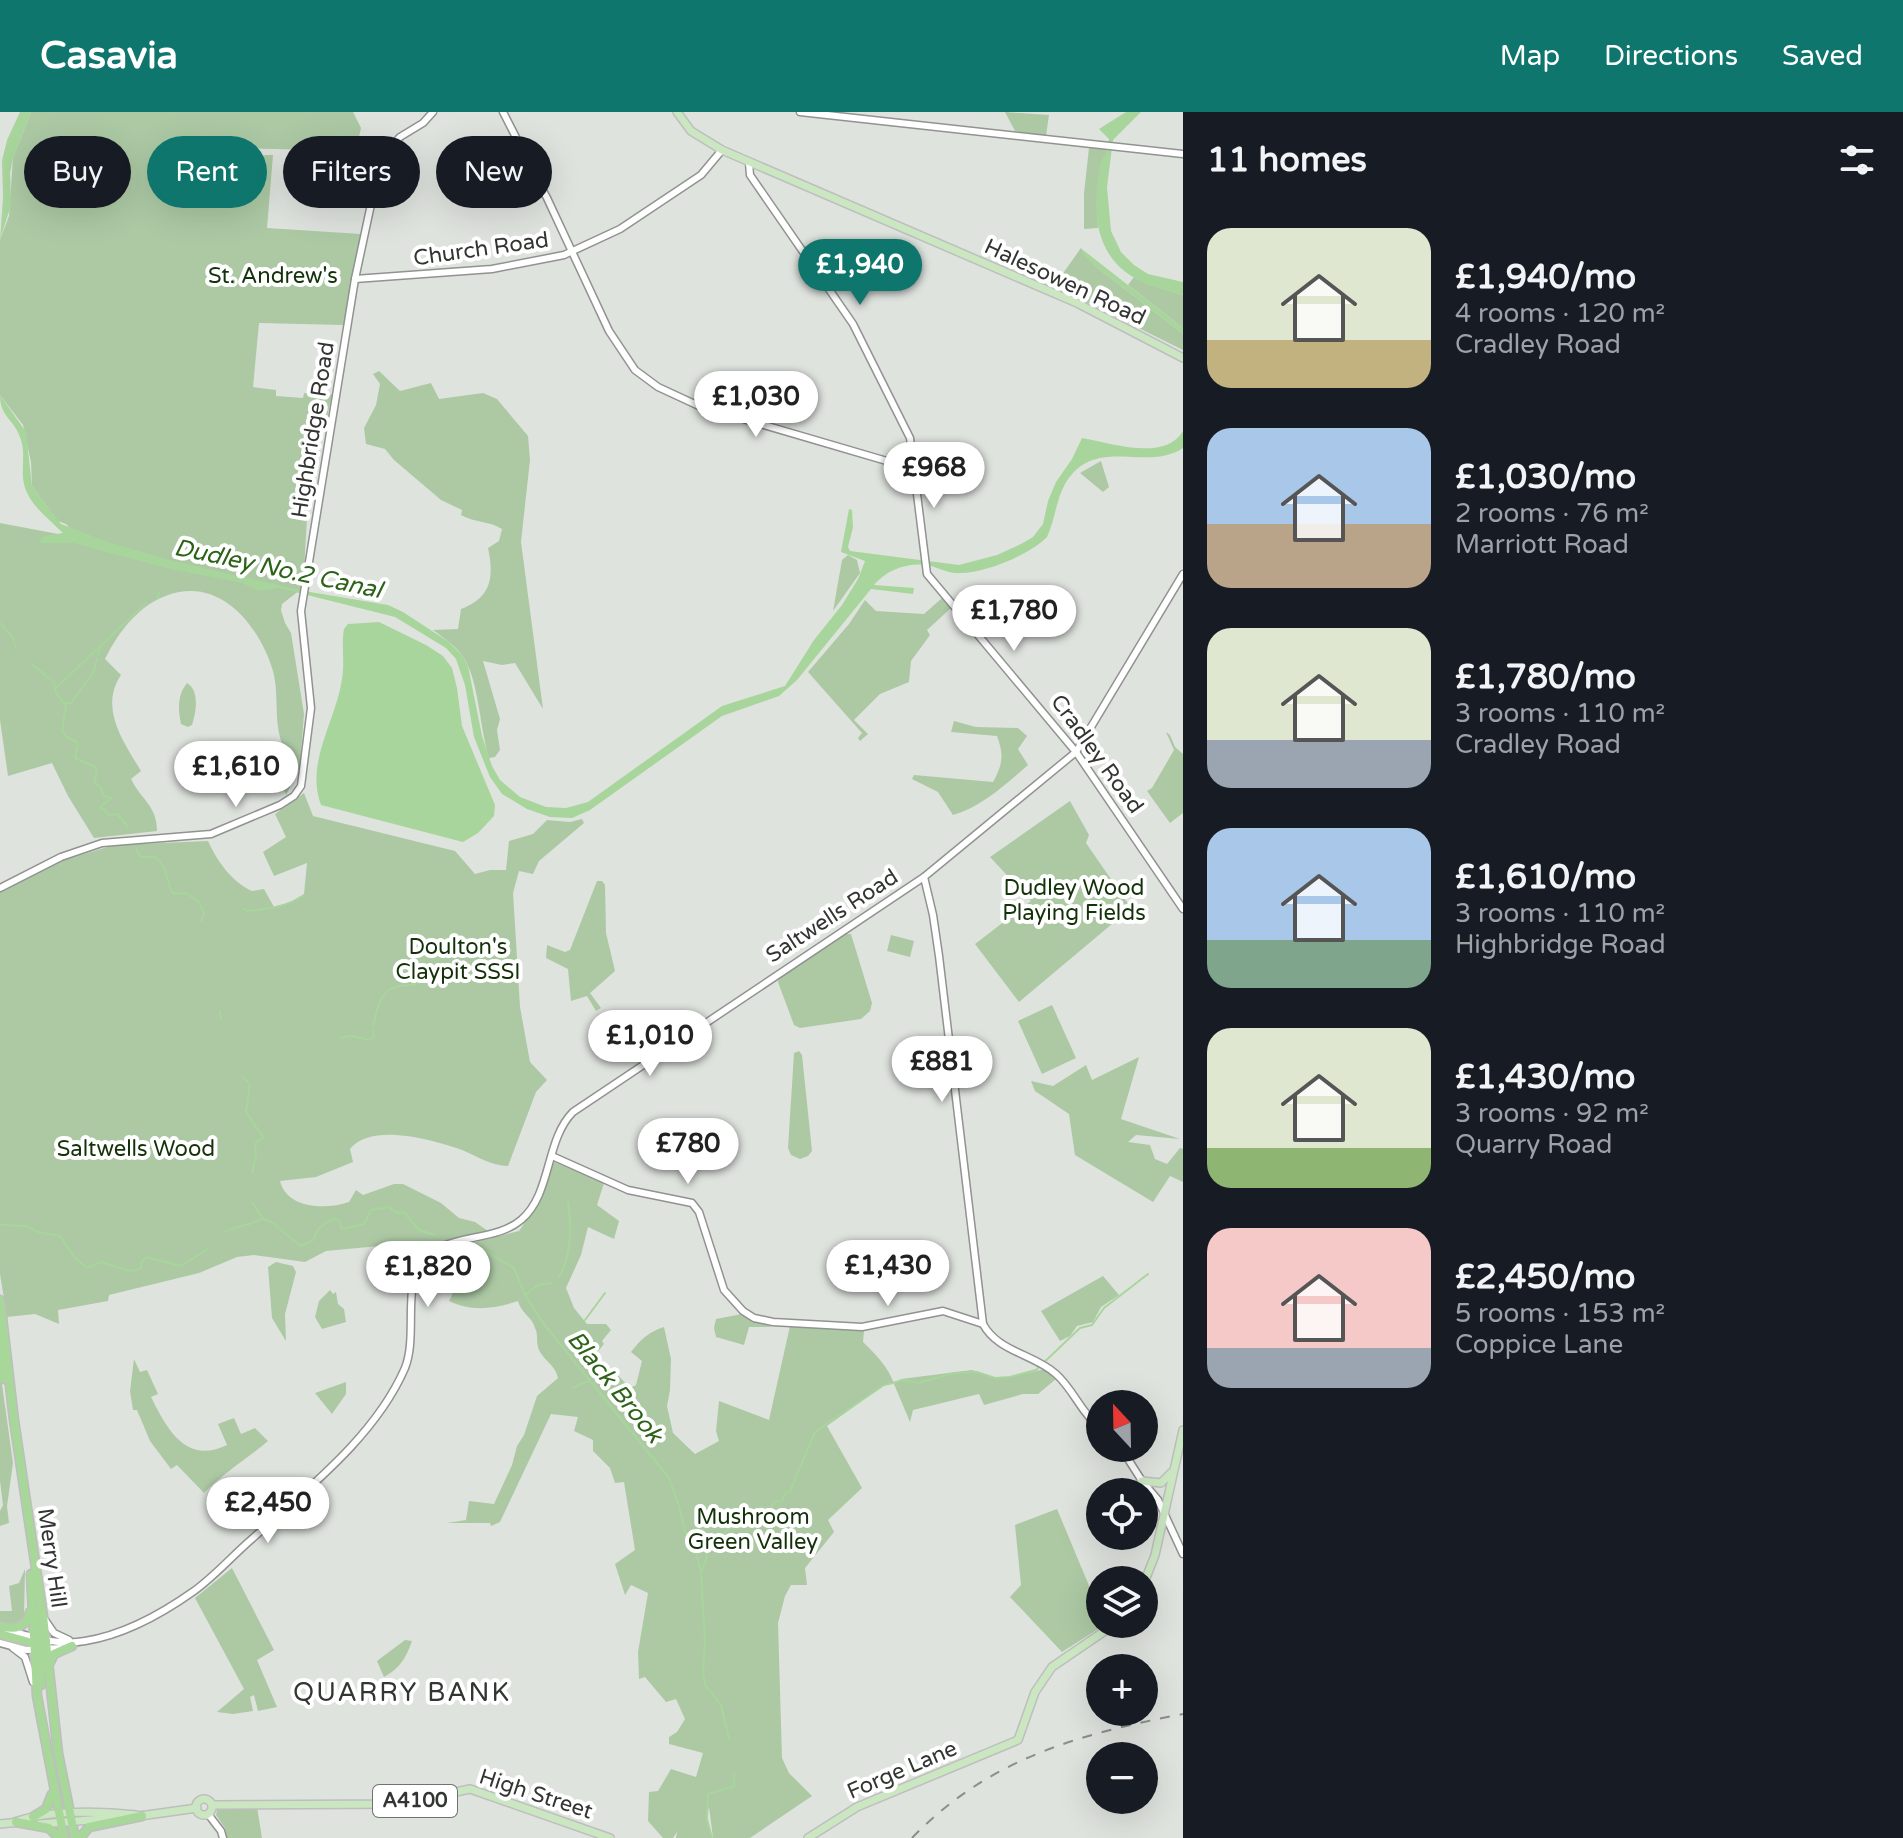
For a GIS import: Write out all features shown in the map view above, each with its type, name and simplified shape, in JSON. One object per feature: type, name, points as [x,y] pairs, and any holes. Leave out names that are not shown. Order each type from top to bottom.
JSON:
[{"type":"highway","name":"Merry Hill","points":[[0,1300],[43,1616],[37,1696],[52,1788],[68,1817]]},
{"type":"highway","name":"Merry Hill","points":[[0,1344],[32,1584],[31,1596],[39,1645],[49,1664],[59,1756]]},
{"type":"highway","points":[[36,1578],[40,1718]]},
{"type":"highway","points":[[0,1630],[17,1629],[23,1625],[29,1616],[31,1596]]},
{"type":"highway","points":[[0,1630],[39,1645]]},
{"type":"highway","points":[[49,1664],[54,1654],[72,1646]]},
{"type":"highway","points":[[16,1822],[49,1828],[61,1838],[73,1804],[59,1756]]},
{"type":"highway","points":[[59,1756],[56,1759],[75,1838],[89,1827],[142,1816]]},
{"type":"highway","points":[[33,1817],[48,1806],[52,1788]]},
{"type":"main road","name":"Halesowen Road","points":[[677,112],[691,131],[722,150],[1077,303],[1183,358]]},
{"type":"main road","points":[[1151,1566],[1183,1430]]},
{"type":"main road","points":[[1158,1483],[1172,1472]]},
{"type":"main road","name":"Forge Lane","points":[[808,1838],[857,1807],[1014,1742],[1020,1736],[1035,1692],[1052,1667],[1094,1638]]},
{"type":"main road","name":"High Street","points":[[68,1817],[142,1816],[197,1808],[203,1799],[212,1805],[399,1804],[470,1789],[610,1838]]},
{"type":"main road","points":[[197,1808],[201,1814],[208,1814],[212,1805]]},
{"type":"main road","name":"A4100","points":[[16,1822],[33,1817],[68,1817]]},
{"type":"main road","name":"A4100","points":[[0,1824],[68,1817]]},
{"type":"street","name":"Highbridge Road","points":[[0,888],[61,857],[102,843],[211,834],[280,805],[294,796],[301,786],[311,708],[302,598],[355,279],[370,209],[387,151],[433,112]]},
{"type":"street","points":[[503,112],[619,348],[635,370],[658,387],[714,411],[914,469]]},
{"type":"street","points":[[800,112],[1183,154]]},
{"type":"street","name":"Church Road","points":[[355,279],[492,269],[572,252],[611,235],[710,168],[722,150]]},
{"type":"street","name":"Cradley Road","points":[[749,163],[750,175],[853,324],[910,438],[925,568],[1076,752],[1183,909]]},
{"type":"street","name":"Saltwells Road","points":[[39,1645],[72,1646],[84,1642],[142,1621],[196,1590],[347,1452],[389,1395],[406,1365],[417,1270],[424,1259],[439,1248],[505,1230],[524,1217],[537,1198],[564,1123],[573,1112],[924,877],[1076,752],[1183,574]]},
{"type":"street","points":[[924,877],[945,996],[983,1324],[1002,1344],[1048,1367],[1062,1380],[1086,1415]]},
{"type":"street","points":[[552,1156],[628,1190],[692,1203],[699,1212],[724,1290],[754,1318],[773,1322],[862,1327],[943,1311],[983,1324]]},
{"type":"street","points":[[1158,1503],[1183,1554]]},
{"type":"street","points":[[43,1616],[59,1636],[84,1642]]},
{"type":"street","points":[[0,1643],[10,1646],[84,1642]]},
{"type":"street","points":[[10,1646],[25,1657],[37,1696]]},
{"type":"street","points":[[208,1814],[223,1838]]},
{"type":"green space","name":"St. Andrew's","points":[[31,112],[353,112],[361,128],[359,136],[283,136],[283,149],[267,149],[267,136],[147,136],[147,208],[267,208],[267,155],[273,155],[267,228],[361,234],[344,325],[259,323],[253,387],[276,390],[276,396],[303,398],[304,393],[332,395],[308,501],[300,590],[282,604],[281,610],[291,633],[304,714],[300,766],[286,795],[282,784],[291,762],[283,757],[285,750],[277,721],[273,671],[267,655],[260,640],[239,613],[226,602],[196,591],[166,596],[144,608],[126,626],[105,659],[121,675],[112,700],[113,712],[121,736],[141,771],[131,779],[154,815],[157,831],[94,838],[52,763],[8,776],[0,720],[0,523],[79,538],[66,524],[58,521],[32,486],[31,462],[23,425],[0,395],[0,240],[9,216],[13,158]]},
{"type":"green space","points":[[1005,112],[1049,115],[1046,136],[1015,131]]},
{"type":"green space","points":[[1089,148],[1107,149],[1107,152],[1097,205],[1098,228],[1084,229],[1084,193]]},
{"type":"green space","points":[[1081,248],[1095,266],[1183,334],[1183,350],[1054,286]]},
{"type":"green space","points":[[1134,277],[1183,295],[1183,328],[1128,285]]},
{"type":"green space","points":[[379,371],[400,391],[431,383],[439,399],[483,393],[497,399],[528,436],[530,460],[521,542],[543,709],[515,663],[502,665],[483,661],[500,719],[497,730],[500,750],[495,757],[489,758],[470,670],[455,647],[433,630],[458,629],[461,609],[485,592],[491,568],[488,548],[499,541],[502,529],[461,515],[462,510],[441,500],[385,449],[366,444],[364,428],[376,405],[380,384],[373,374]]},
{"type":"green space","points":[[1101,461],[1109,487],[1103,492],[1080,473]]},
{"type":"green space","points":[[848,555],[857,560],[860,573],[833,611],[842,560]]},
{"type":"green space","points":[[942,598],[951,608],[927,630],[930,635],[911,661],[909,682],[880,694],[854,720],[868,734],[860,741],[858,738],[862,733],[808,672],[865,600],[876,611],[924,614]]},
{"type":"green space","points":[[187,683],[194,691],[196,702],[192,725],[188,727],[181,724],[179,708],[181,692]]},
{"type":"green space","points":[[954,721],[976,727],[1018,728],[1027,736],[1018,749],[1028,765],[983,801],[953,815],[938,792],[912,779],[914,775],[993,782],[1001,765],[997,736],[951,732]]},
{"type":"green space","points":[[1166,732],[1183,754],[1183,813],[1170,823],[1147,791],[1152,788],[1174,750]]},
{"type":"green space","name":"Saltwells Wood","points":[[304,793],[313,816],[455,851],[475,874],[506,870],[509,841],[533,834],[547,820],[570,822],[582,819],[584,823],[539,861],[533,874],[519,871],[513,893],[520,1007],[530,1062],[547,1080],[536,1092],[508,1166],[490,1163],[435,1142],[387,1135],[360,1141],[350,1149],[353,1162],[316,1177],[280,1181],[290,1197],[319,1206],[349,1202],[356,1190],[363,1195],[403,1184],[441,1203],[459,1218],[475,1222],[488,1231],[456,1237],[439,1244],[416,1267],[379,1246],[326,1251],[305,1262],[254,1255],[237,1257],[199,1273],[109,1295],[108,1301],[58,1310],[59,1324],[35,1314],[7,1317],[0,1274],[0,891],[64,860],[114,845],[208,841],[221,863],[238,882],[252,891],[264,889],[274,907],[291,902],[304,894],[307,863],[274,876],[263,852],[286,837],[275,814]]},
{"type":"green space","name":"Dudley Wood Playing Fields","points":[[1070,801],[1089,835],[1086,843],[1131,908],[1019,1002],[975,944],[1031,901],[990,857]]},
{"type":"green space","points":[[597,881],[605,885],[606,933],[615,971],[590,993],[601,1008],[596,1011],[587,996],[571,1001],[568,969],[546,958],[547,945],[565,952],[570,950]]},
{"type":"green space","points":[[845,934],[851,934],[872,1003],[870,1011],[861,1019],[800,1028],[794,1025],[778,982],[780,977]]},
{"type":"green space","points":[[891,935],[914,941],[910,957],[887,951]]},
{"type":"green space","points":[[1052,1005],[1076,1058],[1042,1074],[1018,1021]]},
{"type":"green space","points":[[799,1051],[802,1055],[812,1151],[800,1159],[791,1155],[788,1148],[794,1053]]},
{"type":"green space","points":[[1139,1057],[1121,1119],[1180,1139],[1136,1135],[1128,1142],[1150,1145],[1155,1159],[1167,1164],[1180,1148],[1183,1149],[1183,1182],[1170,1176],[1153,1202],[1075,1155],[1069,1114],[1035,1091],[1031,1081],[1053,1086],[1086,1065],[1092,1080]]},
{"type":"green space","name":"Mushroom Green Valley","points":[[554,1162],[604,1183],[597,1205],[619,1221],[614,1239],[588,1227],[581,1255],[566,1288],[574,1308],[587,1324],[606,1324],[611,1330],[592,1359],[611,1368],[630,1388],[636,1385],[642,1361],[631,1352],[646,1336],[664,1327],[671,1359],[667,1406],[673,1433],[695,1454],[719,1441],[716,1431],[719,1401],[769,1420],[790,1326],[864,1331],[863,1342],[885,1366],[894,1384],[884,1385],[827,1426],[862,1488],[828,1520],[834,1532],[805,1568],[807,1585],[791,1585],[778,1623],[782,1758],[789,1773],[812,1796],[750,1838],[713,1838],[709,1807],[706,1818],[712,1838],[676,1838],[677,1832],[673,1838],[663,1838],[648,1821],[649,1792],[658,1791],[671,1769],[696,1777],[703,1753],[669,1744],[669,1737],[677,1732],[685,1719],[676,1699],[666,1702],[645,1677],[639,1679],[638,1652],[648,1593],[631,1585],[625,1595],[615,1564],[635,1550],[624,1482],[615,1483],[610,1468],[593,1451],[593,1440],[574,1431],[578,1417],[551,1414],[500,1522],[491,1526],[490,1523],[447,1523],[466,1520],[469,1501],[494,1504],[537,1396],[558,1378],[540,1352],[534,1324],[518,1301],[483,1308],[466,1307],[449,1301],[454,1288],[452,1265],[430,1263],[453,1248],[519,1231],[535,1208]]},
{"type":"green space","points":[[276,1262],[293,1266],[296,1272],[285,1314],[286,1341],[272,1318],[268,1267]]},
{"type":"green space","points":[[1103,1276],[1119,1295],[1101,1307],[1093,1322],[1077,1326],[1070,1336],[1060,1341],[1041,1311]]},
{"type":"green space","points":[[330,1290],[333,1294],[336,1292],[346,1322],[322,1329],[315,1317],[319,1301]]},
{"type":"green space","points":[[742,1314],[771,1327],[749,1327],[744,1345],[716,1337],[716,1319]]},
{"type":"green space","points":[[134,1359],[140,1372],[147,1370],[158,1394],[151,1397],[164,1421],[171,1432],[189,1447],[213,1450],[227,1445],[218,1424],[234,1418],[241,1434],[255,1428],[268,1441],[204,1493],[177,1465],[171,1469],[150,1441],[137,1410],[133,1410],[130,1391]]},
{"type":"green space","points":[[1045,1369],[1056,1379],[1038,1394],[1023,1394],[984,1405],[979,1394],[913,1410],[910,1422],[894,1384],[901,1379],[972,1370],[995,1378]]},
{"type":"green space","points":[[0,1370],[13,1463],[7,1506],[9,1523],[0,1526],[3,1505],[0,1481]]},
{"type":"green space","points":[[346,1382],[346,1394],[332,1414],[315,1393]]},
{"type":"green space","points":[[1057,1509],[1086,1578],[1086,1637],[1062,1652],[1010,1597],[1021,1585],[1015,1525]]},
{"type":"green space","points":[[232,1568],[274,1650],[257,1660],[277,1707],[258,1711],[254,1695],[250,1697],[253,1711],[233,1714],[217,1712],[244,1689],[195,1598]]},
{"type":"green space","points":[[25,1569],[24,1617],[14,1624],[0,1623],[0,1611],[12,1611],[9,1586],[19,1583]]},
{"type":"green space","points":[[405,1640],[412,1641],[405,1657],[384,1677],[377,1661]]},
{"type":"green space","points":[[257,1807],[262,1838],[227,1838],[225,1828],[216,1815],[217,1810]]},
{"type":"shaded area","points":[[20,112],[31,112],[13,158],[11,205],[0,240],[2,161],[7,140]]},
{"type":"shaded area","points":[[1126,112],[1141,112],[1113,140],[1107,187],[1111,231],[1121,252],[1134,265],[1148,274],[1183,282],[1183,295],[1151,286],[1129,275],[1106,249],[1100,234],[1096,199],[1101,162],[1109,139],[1099,129]]},
{"type":"shaded area","points":[[1083,250],[1183,328],[1183,334],[1095,266],[1081,252]]},
{"type":"shaded area","points":[[0,395],[26,432],[32,486],[61,524],[169,560],[304,591],[388,605],[403,612],[449,642],[462,655],[468,666],[482,736],[500,780],[520,797],[546,807],[566,808],[588,802],[722,706],[785,686],[814,640],[842,605],[865,561],[841,552],[849,509],[852,510],[853,527],[848,547],[850,551],[959,565],[997,555],[1033,537],[1043,524],[1056,482],[1082,438],[1151,448],[1164,446],[1183,431],[1183,448],[1169,455],[1153,457],[1106,457],[1077,469],[1062,490],[1047,537],[1030,550],[1007,561],[971,572],[953,573],[915,565],[886,575],[874,585],[914,588],[913,594],[871,589],[797,680],[779,696],[722,716],[590,810],[572,818],[550,817],[527,809],[502,794],[490,777],[474,737],[465,685],[456,659],[446,648],[395,617],[279,588],[259,591],[242,583],[166,568],[73,543],[38,543],[44,536],[63,533],[28,495],[23,478],[21,440],[2,409]]},
{"type":"shaded area","points":[[379,622],[426,645],[443,656],[452,668],[462,726],[495,805],[494,816],[478,833],[463,842],[321,805],[317,789],[319,757],[339,695],[344,629],[348,624]]},
{"type":"waterway","name":"Black Brook","points":[[158,598],[159,593]]},
{"type":"waterway","points":[[57,687],[146,603]]},
{"type":"waterway","name":"Black Brook","points":[[0,623],[13,638],[16,648]]},
{"type":"waterway","points":[[98,655],[100,647]]},
{"type":"waterway","points":[[64,703],[71,703],[93,673],[97,659]]},
{"type":"waterway","name":"Black Brook","points":[[33,665],[54,682],[56,693],[66,706],[62,731],[78,743],[75,758],[95,767],[94,782],[101,788],[103,796],[111,798],[100,807],[108,815],[117,814],[128,827]]},
{"type":"waterway","name":"Black Brook","points":[[136,849],[141,857],[156,857],[165,869],[174,894],[186,893],[198,901],[204,913],[201,921]]},
{"type":"waterway","points":[[244,909],[277,907],[304,895]]},
{"type":"waterway","points":[[451,932],[456,947]]},
{"type":"waterway","points":[[462,952],[471,953]]},
{"type":"waterway","points":[[373,1026],[380,1001],[388,991],[419,983]]},
{"type":"waterway","name":"Black Brook","points":[[220,1011],[221,1018]]},
{"type":"waterway","points":[[341,1038],[351,1036],[370,1040],[374,1036],[373,1030]]},
{"type":"waterway","name":"Black Brook","points":[[243,1077],[250,1084],[246,1112],[263,1137],[255,1144],[252,1173]]},
{"type":"waterway","name":"Black Brook","points":[[252,1202],[263,1219],[270,1221],[301,1246],[313,1240],[319,1228],[332,1219],[339,1220],[342,1229],[364,1224],[371,1210],[389,1207],[397,1213],[404,1212],[419,1230],[435,1235]]},
{"type":"waterway","points":[[559,1277],[570,1241],[568,1202]]},
{"type":"waterway","points":[[225,1232],[262,1219]]},
{"type":"waterway","points":[[0,1225],[26,1226],[60,1236],[75,1258],[87,1268],[101,1262],[134,1271],[141,1268],[146,1257],[181,1266],[208,1249]]},
{"type":"waterway","name":"Black Brook","points":[[473,1244],[514,1268],[525,1295],[543,1323],[669,1478],[701,1572]]},
{"type":"waterway","points":[[729,1739],[721,1705],[705,1685],[703,1673],[705,1642],[701,1572],[707,1547],[737,1519],[746,1519],[751,1511],[760,1507],[770,1510],[774,1502],[782,1501],[786,1492],[790,1491],[815,1432],[884,1385],[904,1380],[918,1383],[954,1373],[977,1372],[995,1378],[1036,1370],[1080,1328],[1092,1325],[1104,1308],[1148,1274]]},
{"type":"waterway","points":[[525,1295],[538,1285],[551,1283]]},
{"type":"waterway","points":[[585,1320],[605,1293]]},
{"type":"waterway","points":[[573,1388],[590,1380]]},
{"type":"waterway","points":[[712,1838],[707,1819],[708,1794],[734,1786],[734,1774]]},
{"type":"railway","points":[[912,1838],[941,1811],[1004,1769],[1072,1741],[1183,1714]]},
{"type":"district","name":"QUARRY BANK","points":[[402,1692]]},
{"type":"water label","name":"Dudley No.2 Canal","points":[[278,569]]},
{"type":"park label","name":"Doulton's Claypit SSSI","points":[[458,960]]}]
